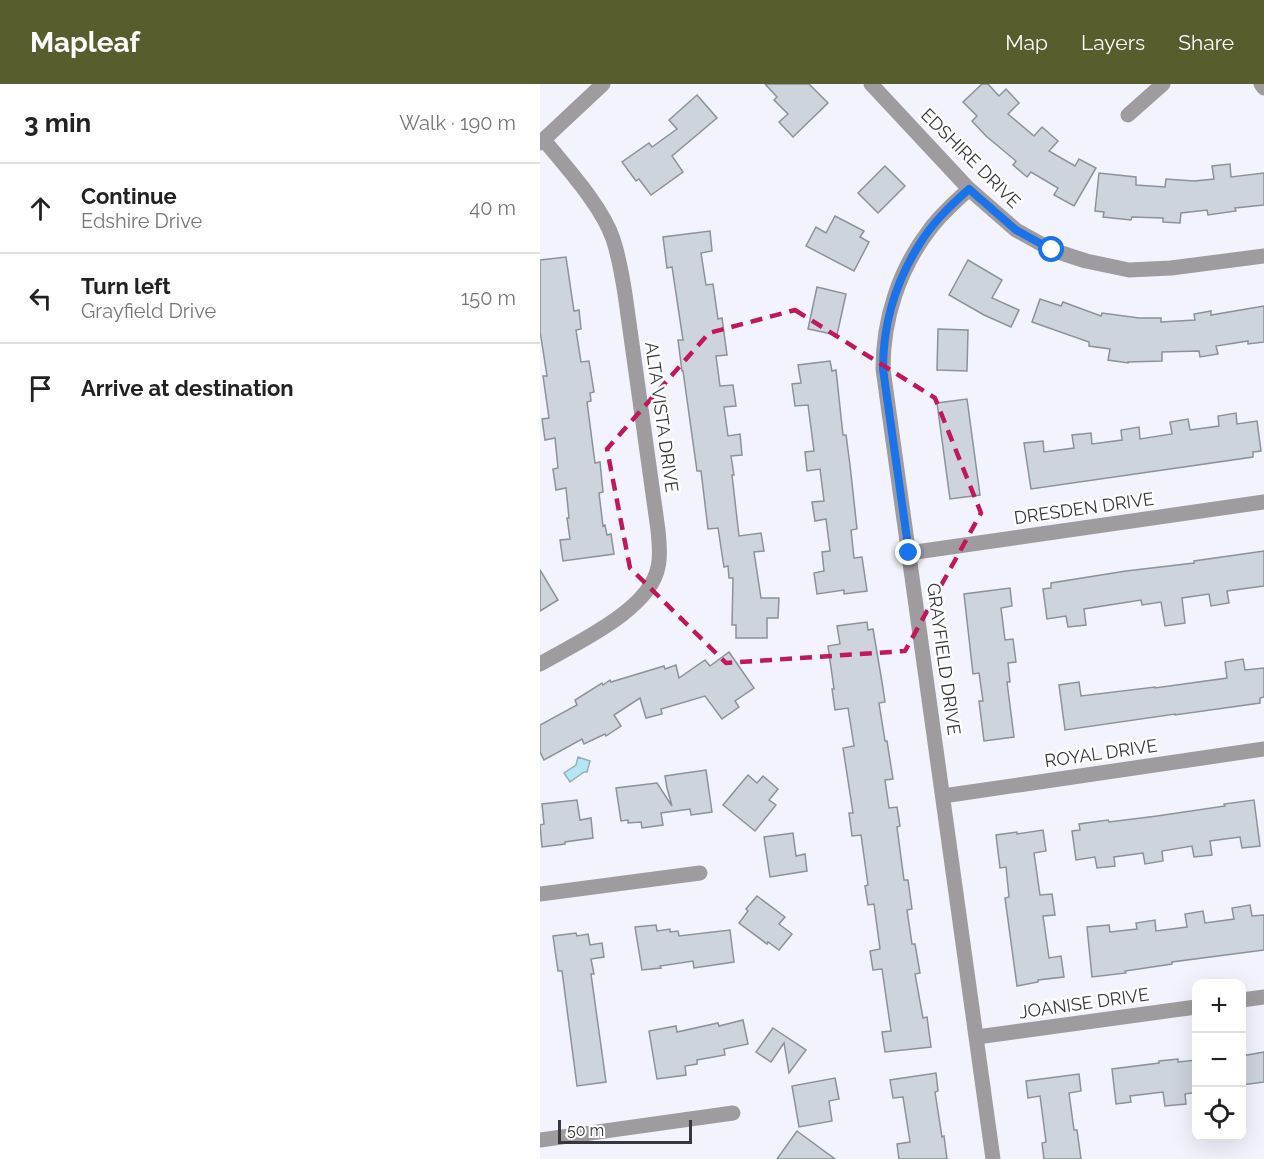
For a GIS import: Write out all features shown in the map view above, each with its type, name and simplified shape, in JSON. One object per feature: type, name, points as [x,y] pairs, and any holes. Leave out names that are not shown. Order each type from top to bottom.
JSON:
[{"type":"street","points":[[542,141],[603,84]]},
{"type":"street","name":"EDSHIRE DRIVE","points":[[871,84],[969,189],[1016,230],[1052,250],[1086,261],[1129,270],[1171,268],[1264,256]]},
{"type":"street","points":[[1128,115],[1162,84]]},
{"type":"street","points":[[1261,84],[1264,88]]},
{"type":"street","name":"ALTA VISTA DRIVE","points":[[540,664],[617,619],[635,605],[649,588],[658,568],[660,551],[625,294],[613,238],[601,215],[572,174],[542,141]]},
{"type":"street","name":"GRAYFIELD DRIVE","points":[[969,189],[945,211],[918,245],[903,275],[891,304],[885,331],[883,369],[993,1159]]},
{"type":"street","name":"DRESDEN DRIVE","points":[[909,553],[1264,502]]},
{"type":"street","name":"ROYAL DRIVE","points":[[943,796],[1264,749]]},
{"type":"street","points":[[540,894],[700,873]]},
{"type":"street","points":[[1246,999],[1264,997]]},
{"type":"street","name":"JOANISE DRIVE","points":[[976,1037],[1192,1007]]},
{"type":"street","points":[[540,1140],[733,1113]]},
{"type":"highlighted area","points":[[795,310],[935,398],[981,513],[905,651],[726,663],[630,568],[607,449],[709,333]]},
{"type":"water","points":[[578,757],[590,761],[587,772],[570,782],[564,773],[576,765]]},
{"type":"building","points":[[765,84],[809,84],[828,103],[793,137],[779,122],[788,114],[774,100],[777,97]]},
{"type":"building","points":[[982,84],[988,84],[999,96],[1006,89],[1019,103],[1008,114],[1034,136],[1042,127],[1058,141],[1049,151],[1075,166],[1079,159],[1096,168],[1074,206],[1054,195],[1058,188],[1031,172],[1027,177],[1013,165],[1016,161],[972,121],[977,116],[963,102]]},
{"type":"building","points":[[697,95],[717,118],[672,156],[683,172],[651,195],[639,179],[636,181],[622,162],[649,143],[652,147],[677,129],[669,120]]},
{"type":"building","points":[[1230,164],[1231,177],[1264,173],[1264,205],[1235,208],[1236,211],[1208,215],[1207,210],[1181,213],[1180,223],[1163,222],[1163,218],[1132,217],[1131,220],[1103,217],[1104,212],[1095,211],[1099,173],[1136,177],[1136,185],[1165,187],[1166,179],[1194,181],[1214,179],[1212,166]]},
{"type":"building","points":[[885,166],[905,186],[878,213],[858,193]]},
{"type":"building","points":[[835,216],[864,231],[860,237],[869,242],[854,271],[806,246],[816,227],[826,233]]},
{"type":"building","points":[[710,231],[712,251],[701,253],[706,285],[713,284],[718,319],[722,318],[727,355],[716,356],[720,386],[733,385],[736,406],[724,407],[728,436],[740,434],[742,455],[731,456],[739,536],[761,533],[764,551],[754,552],[761,598],[779,598],[778,618],[767,618],[767,638],[736,638],[736,625],[732,625],[733,578],[729,578],[728,566],[724,567],[718,528],[708,529],[701,471],[697,471],[682,371],[678,340],[683,340],[672,267],[667,268],[663,237]]},
{"type":"building","points":[[566,257],[574,311],[579,310],[581,329],[576,330],[581,362],[589,361],[594,392],[590,393],[591,401],[587,402],[595,463],[600,462],[603,492],[599,493],[603,526],[605,525],[607,535],[611,534],[614,554],[563,561],[560,540],[570,539],[566,488],[556,490],[553,469],[558,468],[555,438],[545,440],[542,419],[549,418],[543,376],[547,376],[540,331],[540,260]]},
{"type":"building","points":[[968,260],[1002,280],[992,298],[1019,310],[1011,327],[949,295]]},
{"type":"building","points":[[817,287],[846,294],[837,335],[808,329]]},
{"type":"building","points":[[1040,299],[1061,306],[1063,302],[1101,316],[1102,313],[1139,318],[1161,318],[1161,322],[1195,320],[1194,314],[1211,311],[1211,315],[1264,306],[1264,342],[1248,344],[1248,341],[1216,346],[1218,354],[1200,357],[1199,351],[1162,352],[1162,361],[1128,363],[1108,360],[1110,349],[1089,346],[1089,342],[1032,322]]},
{"type":"building","points":[[938,329],[968,330],[967,371],[937,370]]},
{"type":"building","points":[[830,361],[832,371],[836,370],[843,435],[846,435],[850,465],[857,529],[851,530],[854,558],[862,557],[867,591],[844,594],[844,590],[817,594],[814,573],[824,571],[822,552],[830,551],[826,519],[815,521],[812,502],[824,501],[820,469],[807,471],[805,452],[814,451],[808,405],[795,406],[792,384],[801,383],[798,365]]},
{"type":"building","points":[[967,399],[980,495],[950,499],[937,403]]},
{"type":"building","points":[[1236,413],[1237,424],[1257,421],[1261,451],[1253,452],[1253,457],[1031,489],[1024,443],[1043,441],[1044,452],[1074,448],[1072,435],[1091,433],[1092,444],[1122,440],[1121,430],[1139,427],[1140,439],[1172,434],[1170,422],[1188,419],[1190,430],[1219,426],[1218,416]]},
{"type":"building","points":[[1264,551],[1264,586],[1227,591],[1229,603],[1211,606],[1209,594],[1182,598],[1185,623],[1165,626],[1161,602],[1142,605],[1141,600],[1084,609],[1086,625],[1068,627],[1066,616],[1047,619],[1043,589],[1051,588],[1051,583]]},
{"type":"building","points":[[540,570],[558,600],[540,611]]},
{"type":"building","points":[[1010,588],[1012,606],[1001,608],[1005,640],[1013,639],[1016,662],[1008,663],[1010,682],[1007,682],[1014,737],[984,741],[979,701],[983,701],[979,673],[973,674],[964,594]]},
{"type":"building","points":[[867,622],[868,630],[873,629],[885,702],[879,703],[893,779],[885,780],[889,808],[897,807],[900,826],[897,827],[904,880],[908,880],[912,909],[907,910],[912,944],[915,944],[920,973],[915,974],[923,1018],[927,1017],[931,1047],[885,1052],[882,1032],[891,1031],[882,969],[873,970],[870,951],[880,949],[874,904],[868,905],[865,886],[868,885],[861,835],[852,836],[849,813],[853,813],[843,748],[854,746],[848,708],[835,710],[828,646],[840,644],[837,626]]},
{"type":"building","points":[[729,652],[754,688],[735,701],[739,707],[722,719],[705,696],[661,709],[662,714],[646,718],[640,698],[614,715],[621,726],[606,736],[605,734],[584,744],[582,739],[544,760],[540,752],[540,725],[577,705],[575,700],[602,683],[603,685],[610,680],[611,682],[664,666],[665,669],[676,665],[679,678],[705,660],[710,666]]},
{"type":"building","points":[[1243,659],[1245,670],[1264,668],[1264,697],[1260,698],[1260,703],[1065,730],[1059,685],[1079,682],[1081,696],[1227,678],[1225,662]]},
{"type":"building","points":[[706,770],[712,812],[691,815],[690,809],[661,813],[663,825],[642,828],[641,822],[621,821],[616,788],[657,783],[672,806],[665,776]]},
{"type":"building","points":[[748,775],[757,783],[763,776],[778,789],[769,800],[776,805],[755,831],[723,805]]},
{"type":"building","points":[[577,800],[580,820],[591,818],[593,838],[542,847],[540,825],[544,824],[542,804]]},
{"type":"building","points":[[1254,800],[1260,846],[1242,848],[1240,837],[1210,841],[1212,855],[1194,857],[1192,846],[1162,851],[1163,861],[1145,864],[1143,853],[1114,857],[1115,866],[1097,868],[1095,857],[1076,860],[1072,831],[1080,830],[1079,824],[1157,816]]},
{"type":"building","points":[[1043,830],[1046,851],[1034,853],[1040,895],[1052,894],[1055,915],[1043,916],[1049,958],[1061,956],[1064,977],[1038,980],[1038,982],[1017,986],[1005,898],[1009,897],[1006,867],[1000,868],[996,835]]},
{"type":"building","points":[[793,833],[796,856],[805,854],[807,871],[770,877],[764,837]]},
{"type":"building","points":[[757,896],[785,917],[779,924],[792,934],[779,950],[739,923],[748,911],[746,909]]},
{"type":"building","points":[[1250,905],[1252,916],[1264,915],[1264,950],[1172,962],[1172,964],[1125,971],[1126,973],[1092,977],[1087,927],[1109,925],[1110,932],[1137,929],[1136,923],[1155,920],[1156,931],[1187,927],[1185,914],[1203,911],[1205,923],[1234,919],[1232,908]]},
{"type":"building","points":[[656,925],[657,931],[670,929],[670,932],[678,931],[679,936],[730,930],[734,962],[694,968],[693,961],[642,970],[635,927]]},
{"type":"building","points":[[576,933],[577,936],[588,934],[590,945],[602,943],[604,957],[591,959],[594,974],[591,974],[606,1082],[577,1086],[562,971],[558,971],[553,936]]},
{"type":"building","points":[[743,1020],[748,1044],[724,1049],[725,1055],[697,1060],[697,1064],[685,1066],[686,1075],[657,1079],[649,1031],[676,1026],[677,1032]]},
{"type":"building","points":[[773,1028],[806,1050],[789,1073],[784,1043],[771,1062],[756,1052]]},
{"type":"building","points":[[1264,1052],[1264,1082],[1246,1084],[1246,1055]]},
{"type":"building","points":[[1159,1061],[1192,1061],[1192,1093],[1185,1094],[1186,1104],[1165,1106],[1163,1092],[1130,1096],[1131,1102],[1116,1104],[1112,1069],[1159,1063]]},
{"type":"building","points":[[936,1073],[938,1091],[935,1092],[947,1159],[899,1159],[897,1144],[910,1142],[903,1097],[893,1098],[890,1080]]},
{"type":"building","points":[[1079,1074],[1081,1091],[1069,1093],[1081,1159],[1044,1159],[1042,1143],[1046,1142],[1040,1096],[1028,1098],[1026,1081]]},
{"type":"building","points":[[835,1078],[839,1099],[829,1101],[832,1121],[799,1127],[792,1086]]},
{"type":"building","points":[[797,1131],[835,1159],[777,1159]]},
{"type":"route","points":[[909,553],[883,369],[885,331],[891,304],[903,275],[918,245],[931,228],[945,211],[969,189],[1016,230],[1052,250]]}]
